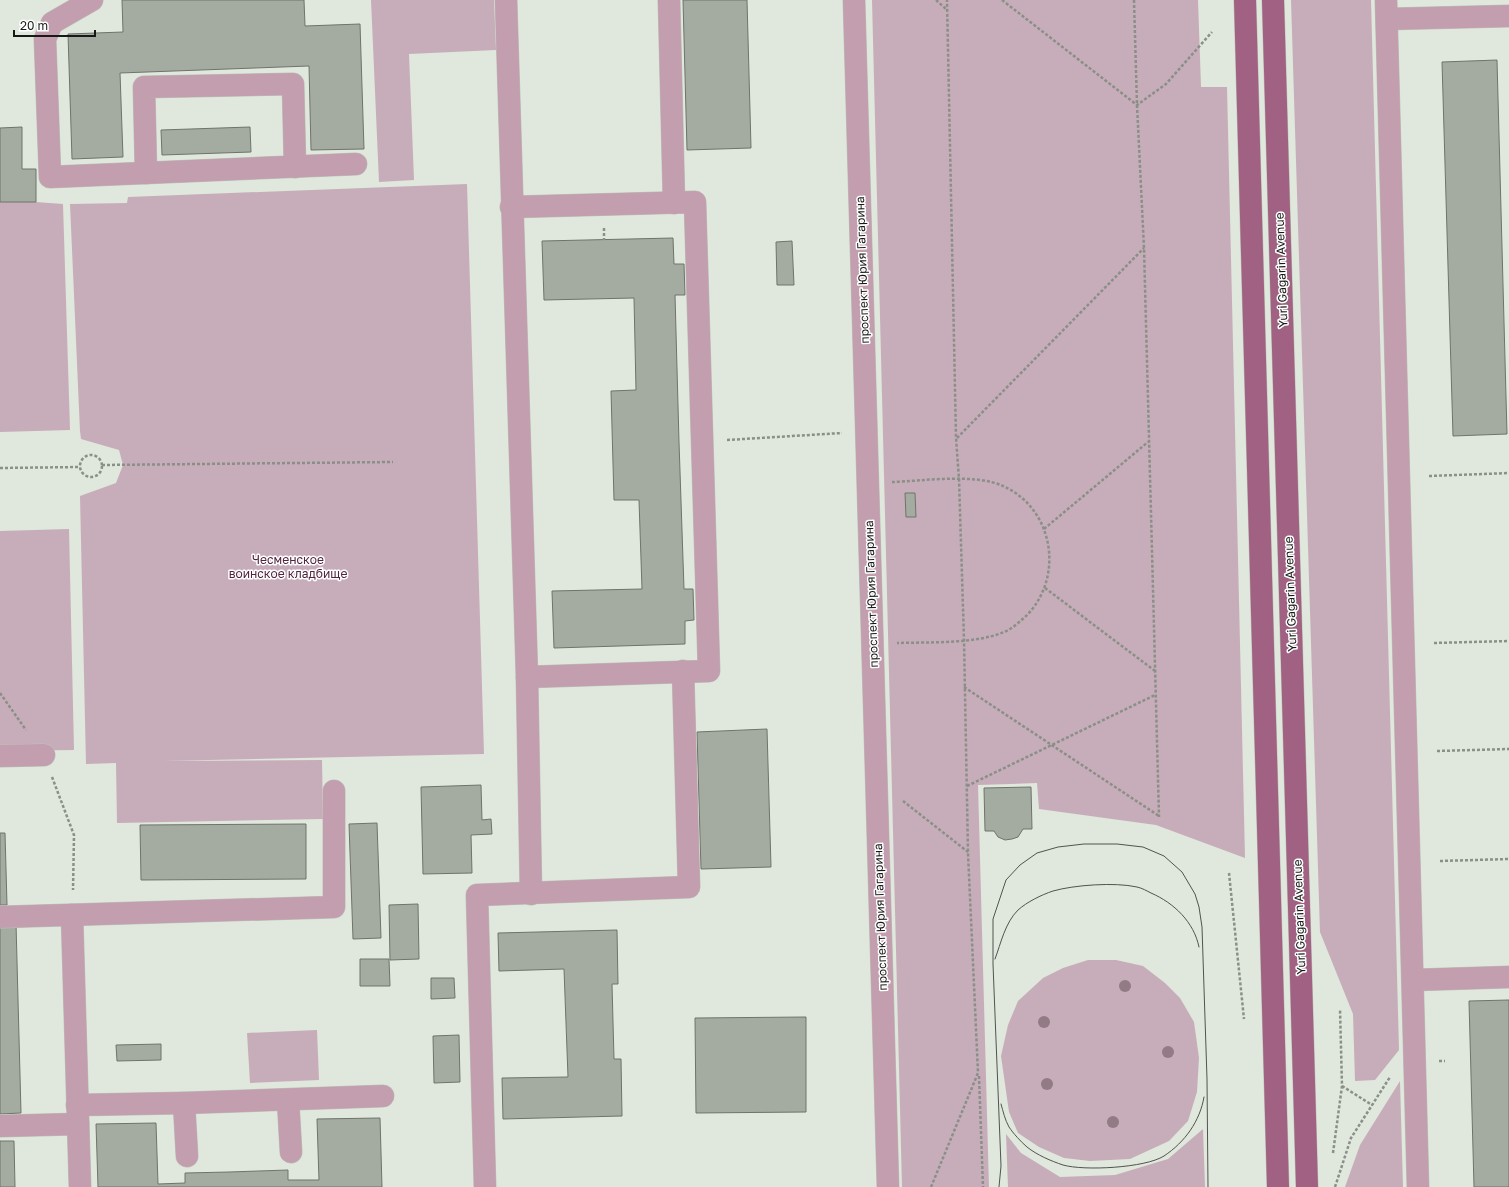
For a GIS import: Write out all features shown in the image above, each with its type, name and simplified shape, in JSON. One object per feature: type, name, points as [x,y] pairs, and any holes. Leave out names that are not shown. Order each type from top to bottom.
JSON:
[{"type":"main road","points":[[1245,0],[1278,1187]]},
{"type":"main road","name":"Yuri Gagarin Avenue","points":[[1273,0],[1307,1187]]},
{"type":"street","points":[[92,0],[52,23],[45,39],[50,178],[356,164]]},
{"type":"street","points":[[506,0],[511,207],[527,677],[531,894]]},
{"type":"street","points":[[669,0],[674,203]]},
{"type":"street","name":"проспект Юрия Гагарина","points":[[854,0],[888,1187]]},
{"type":"street","points":[[1418,1187],[1386,9],[1509,16]]},
{"type":"street","points":[[146,173],[144,87],[293,84],[295,167]]},
{"type":"street","points":[[511,207],[695,202],[710,671],[527,677]]},
{"type":"street","points":[[485,1187],[477,895],[689,887],[682,671]]},
{"type":"street","points":[[0,756],[44,756]]},
{"type":"street","points":[[0,917],[334,907],[334,791]]},
{"type":"street","points":[[72,915],[80,1187]]},
{"type":"street","points":[[1413,980],[1509,977]]},
{"type":"street","points":[[0,1126],[78,1114],[184,1103],[383,1096]]},
{"type":"street","points":[[288,1100],[290,1152]]},
{"type":"street","points":[[184,1103],[187,1156]]},
{"type":"path","points":[[936,0],[947,9]]},
{"type":"path","points":[[947,0],[956,438],[959,479],[964,640],[968,853],[983,1187]]},
{"type":"path","points":[[1002,0],[1137,105]]},
{"type":"path","points":[[964,687],[1159,817],[1144,248],[1137,105],[1134,0]]},
{"type":"path","points":[[1137,105],[1166,84],[1212,32]]},
{"type":"path","points":[[956,438],[1144,248]]},
{"type":"path","points":[[703,441],[844,433]]},
{"type":"path","points":[[1044,529],[1148,442]]},
{"type":"path","points":[[91,455],[98,457],[102,462],[102,465],[100,473],[94,477],[83,474],[80,467],[84,457],[91,455]]},
{"type":"path","points":[[102,465],[393,462]]},
{"type":"path","points":[[0,468],[80,467]]},
{"type":"path","points":[[1429,476],[1509,473]]},
{"type":"path","points":[[868,483],[974,479],[989,481],[1003,486],[1028,504],[1037,516],[1048,541],[1050,565],[1045,588],[1038,601],[1019,623],[1006,631],[978,640],[872,644]]},
{"type":"path","points":[[1045,588],[1155,671]]},
{"type":"path","points":[[1434,643],[1509,641]]},
{"type":"path","points":[[0,693],[44,756],[74,835],[72,915]]},
{"type":"path","points":[[967,786],[1155,695]]},
{"type":"path","points":[[1437,751],[1509,749]]},
{"type":"path","points":[[876,781],[968,853]]},
{"type":"path","points":[[1440,861],[1509,859]]},
{"type":"path","points":[[1229,873],[1244,1019]]},
{"type":"path","points":[[1332,1156],[1342,1086],[1340,1009]]},
{"type":"path","points":[[931,1187],[978,1073]]},
{"type":"path","points":[[1335,1187],[1352,1138],[1392,1074]]},
{"type":"path","points":[[1342,1086],[1372,1105]]},
{"type":"green space","points":[[371,0],[494,0],[496,50],[409,54],[414,180],[379,182]]},
{"type":"green space","points":[[872,0],[1198,0],[1201,87],[1227,87],[1245,858],[1156,825],[1039,809],[1037,783],[978,785],[989,1187],[902,1187]]},
{"type":"green space","points":[[1291,0],[1371,0],[1399,1050],[1375,1080],[1355,1081],[1353,1014],[1320,932]]},
{"type":"green space","name":"Чесменское воинское кладбище","points":[[467,184],[484,754],[163,761],[322,760],[323,819],[117,823],[116,763],[86,764],[80,496],[116,483],[123,465],[119,450],[81,439],[70,204],[127,203],[128,197]]},
{"type":"green space","points":[[0,202],[63,204],[70,430],[0,432]]},
{"type":"green space","points":[[69,529],[74,750],[0,751],[0,531]]},
{"type":"green space","points":[[1088,960],[1116,960],[1143,966],[1165,983],[1180,998],[1194,1022],[1199,1058],[1197,1092],[1188,1121],[1169,1141],[1130,1159],[1090,1161],[1064,1158],[1039,1147],[1018,1133],[1009,1112],[1001,1056],[1008,1025],[1018,1001],[1043,978],[1063,968]]},
{"type":"green space","points":[[317,1030],[319,1080],[250,1083],[247,1033]]},
{"type":"green space","points":[[1400,1081],[1403,1187],[1345,1187],[1360,1145]]},
{"type":"green space","points":[[1203,1129],[1205,1187],[1008,1187],[1006,1134],[1021,1153],[1060,1177],[1115,1175],[1168,1159]]},
{"type":"building","points":[[122,0],[304,0],[305,26],[360,24],[364,149],[311,150],[309,66],[120,73],[123,157],[72,159],[68,34],[123,32]]},
{"type":"building","points":[[683,0],[747,0],[751,148],[687,150]]},
{"type":"building","points":[[1497,60],[1507,434],[1453,436],[1442,62]]},
{"type":"building","points":[[22,127],[22,169],[36,169],[36,202],[0,202],[0,128]]},
{"type":"building","points":[[250,127],[251,152],[162,155],[161,130]]},
{"type":"building","points":[[673,238],[674,264],[684,264],[685,295],[675,295],[679,442],[684,589],[693,589],[694,620],[685,621],[685,644],[554,648],[552,591],[642,589],[639,500],[614,500],[611,391],[636,390],[634,298],[544,300],[542,241]]},
{"type":"building","points":[[792,241],[794,285],[777,285],[776,242]]},
{"type":"building","points":[[905,493],[915,493],[916,517],[906,517]]},
{"type":"building","points":[[767,729],[771,867],[701,869],[697,732]]},
{"type":"building","points":[[481,785],[482,820],[491,819],[492,834],[471,835],[472,873],[423,874],[421,787]]},
{"type":"building","points":[[1031,787],[1032,829],[1023,829],[1018,837],[1005,840],[998,837],[994,831],[985,831],[984,788]]},
{"type":"building","points":[[377,823],[381,938],[353,939],[349,824]]},
{"type":"building","points":[[306,824],[306,879],[141,880],[140,825]]},
{"type":"building","points":[[0,833],[5,833],[7,905],[0,905]]},
{"type":"building","points":[[418,904],[419,959],[390,960],[389,905]]},
{"type":"building","points":[[0,923],[16,923],[21,1113],[0,1114]]},
{"type":"building","points":[[617,930],[618,984],[612,984],[614,1059],[621,1059],[622,1116],[503,1119],[502,1078],[568,1077],[564,969],[499,971],[498,933]]},
{"type":"building","points":[[360,959],[389,959],[390,986],[360,986]]},
{"type":"building","points":[[431,978],[454,978],[455,998],[431,999]]},
{"type":"building","points":[[1509,1000],[1509,1187],[1474,1187],[1469,1001]]},
{"type":"building","points":[[806,1017],[806,1112],[696,1113],[695,1018]]},
{"type":"building","points":[[459,1035],[460,1082],[434,1083],[433,1036]]},
{"type":"building","points":[[161,1044],[161,1060],[117,1061],[116,1045]]},
{"type":"building","points":[[380,1118],[382,1187],[98,1187],[96,1124],[156,1123],[158,1184],[185,1183],[185,1173],[288,1170],[288,1180],[319,1180],[317,1119]]},
{"type":"building","points":[[0,1141],[14,1141],[15,1187],[0,1187]]},
{"type":"tram line","points":[[999,1187],[1001,1166],[993,964],[993,919],[1006,880],[1020,865],[1037,853],[1058,847],[1084,844],[1117,844],[1143,847],[1164,856],[1182,872],[1195,894],[1199,907],[1202,927],[1207,1079],[1208,1187]]},
{"type":"tram line","points":[[995,959],[1001,940],[1010,921],[1022,907],[1034,899],[1053,891],[1072,887],[1095,885],[1128,885],[1137,887],[1168,902],[1182,914],[1193,929],[1199,947]]},
{"type":"tram line","points":[[1001,1104],[1009,1127],[1031,1150],[1044,1158],[1063,1165],[1099,1168],[1129,1166],[1155,1160],[1164,1156],[1185,1138],[1195,1123],[1204,1097]]}]
